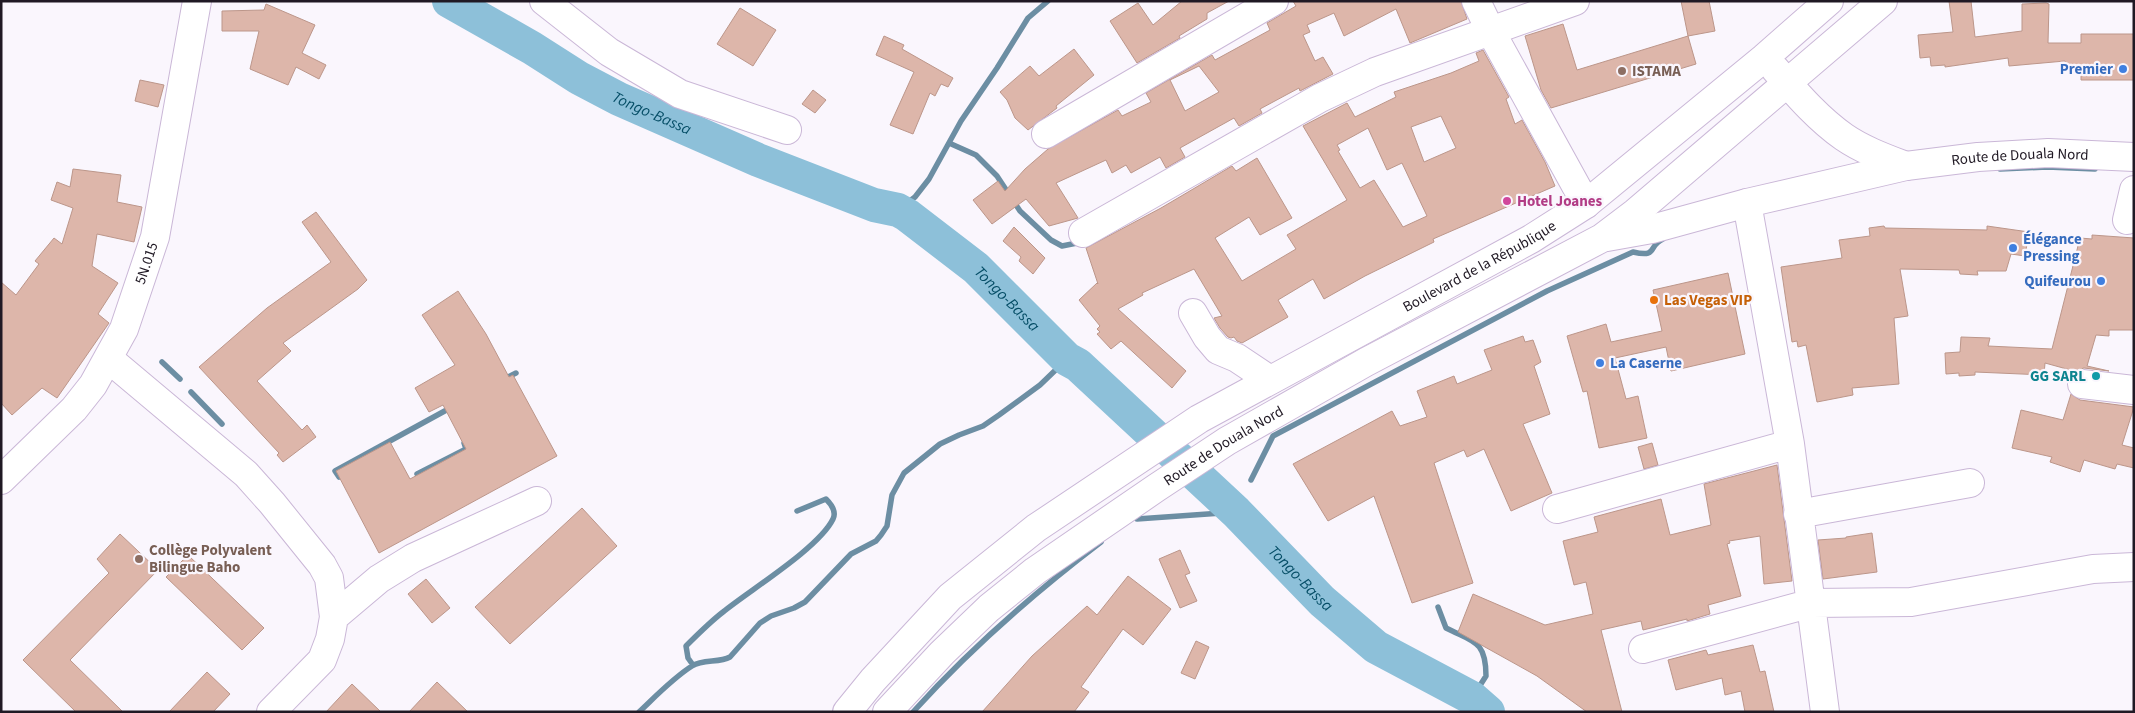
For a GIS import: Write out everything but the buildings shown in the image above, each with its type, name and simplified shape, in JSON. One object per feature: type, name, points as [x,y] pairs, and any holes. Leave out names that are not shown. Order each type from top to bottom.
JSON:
[{"type":"main road","name":"5N.015","points":[[1,480],[74,409],[109,359],[124,330],[155,237],[197,1]]},
{"type":"main road","points":[[544,1],[609,52],[680,94],[788,130]]},
{"type":"main road","points":[[1046,134],[1233,12],[1274,1]]},
{"type":"main road","points":[[1476,1],[1490,30],[1586,204]]},
{"type":"main road","points":[[1083,233],[1320,98],[1375,72],[1575,1]]},
{"type":"main road","name":"Boulevard de la République","points":[[847,712],[873,680],[950,597],[1036,528],[1199,418],[1531,239],[1586,204],[1764,58],[1829,1]]},
{"type":"main road","points":[[1602,238],[1642,207],[1882,1]]},
{"type":"main road","points":[[1764,58],[1808,105],[1844,137],[1869,151],[1906,166]]},
{"type":"main road","name":"Route de Douala Nord","points":[[887,712],[942,653],[989,608],[1035,571],[1156,488],[1227,441],[1366,362],[1602,238],[1652,229],[1747,203],[1906,166],[1978,157],[2048,153],[2134,157]]},
{"type":"main road","points":[[2127,220],[2134,190]]},
{"type":"main road","points":[[1747,203],[1790,444],[1825,712]]},
{"type":"main road","points":[[1193,313],[1207,337],[1218,350],[1236,358],[1270,380]]},
{"type":"main road","points":[[1353,336],[1366,362]]},
{"type":"main road","points":[[109,359],[246,474],[322,565],[329,578],[334,617],[330,639],[322,660],[271,712]]},
{"type":"main road","points":[[2082,384],[2134,390]]},
{"type":"main road","points":[[1557,509],[1790,444]]},
{"type":"main road","points":[[1798,514],[1970,483]]},
{"type":"main road","points":[[334,617],[379,579],[413,558],[537,501]]},
{"type":"main road","points":[[1643,649],[1812,603],[1921,601],[2093,569],[2134,566]]},
{"type":"waterway","name":"Tongo-Bassa","points":[[449,1],[532,48],[579,78],[619,99],[758,160],[874,205],[898,210],[907,215],[976,268],[1067,359],[1078,365],[1236,512],[1322,601],[1376,647],[1472,698],[1488,712]]},
{"type":"waterway","points":[[898,210],[915,197],[929,179],[961,121],[1028,18],[1048,1]]},
{"type":"waterway","points":[[949,143],[976,155],[997,176],[1020,211],[1051,240],[1062,246],[1082,242]]},
{"type":"waterway","points":[[2000,169],[2047,167],[2095,169]]},
{"type":"waterway","points":[[1251,480],[1273,436],[1547,291],[1633,252],[1650,252],[1663,239]]},
{"type":"waterway","points":[[639,712],[671,682],[692,666],[701,662],[730,657],[760,623],[771,616],[805,602],[851,554],[876,541],[881,535],[887,526],[892,495],[904,473],[940,444],[983,426],[999,415],[1040,385],[1067,359]]},
{"type":"waterway","points":[[162,362],[180,379]]},
{"type":"waterway","points":[[502,380],[516,373]]},
{"type":"waterway","points":[[191,392],[222,424]]},
{"type":"waterway","points":[[339,477],[335,471],[452,407]]},
{"type":"waterway","points":[[417,474],[466,449],[464,443]]},
{"type":"waterway","points":[[693,665],[688,658],[686,646],[718,616],[814,543],[834,516],[833,508],[826,499],[797,511]]},
{"type":"waterway","points":[[1137,519],[1236,512]]},
{"type":"waterway","points":[[913,712],[1003,622],[1101,542]]},
{"type":"waterway","points":[[1438,607],[1446,628],[1471,640],[1484,655],[1486,676],[1472,698]]},
{"type":"place","name":"Premier","points":[[2123,69]]},
{"type":"place","name":"ISTAMA","points":[[1622,71]]},
{"type":"place","name":"Hotel Joanes","points":[[1507,201]]},
{"type":"place","name":"Élégance Pressing","points":[[2013,248]]},
{"type":"place","name":"Quifeurou","points":[[2101,281]]},
{"type":"place","name":"Las Vegas VIP","points":[[1654,300]]},
{"type":"place","name":"La Caserne","points":[[1600,363]]},
{"type":"place","name":"GG SARL","points":[[2096,376]]},
{"type":"place","name":"Collège Polyvalent Bilingue Baho","points":[[139,559]]}]
